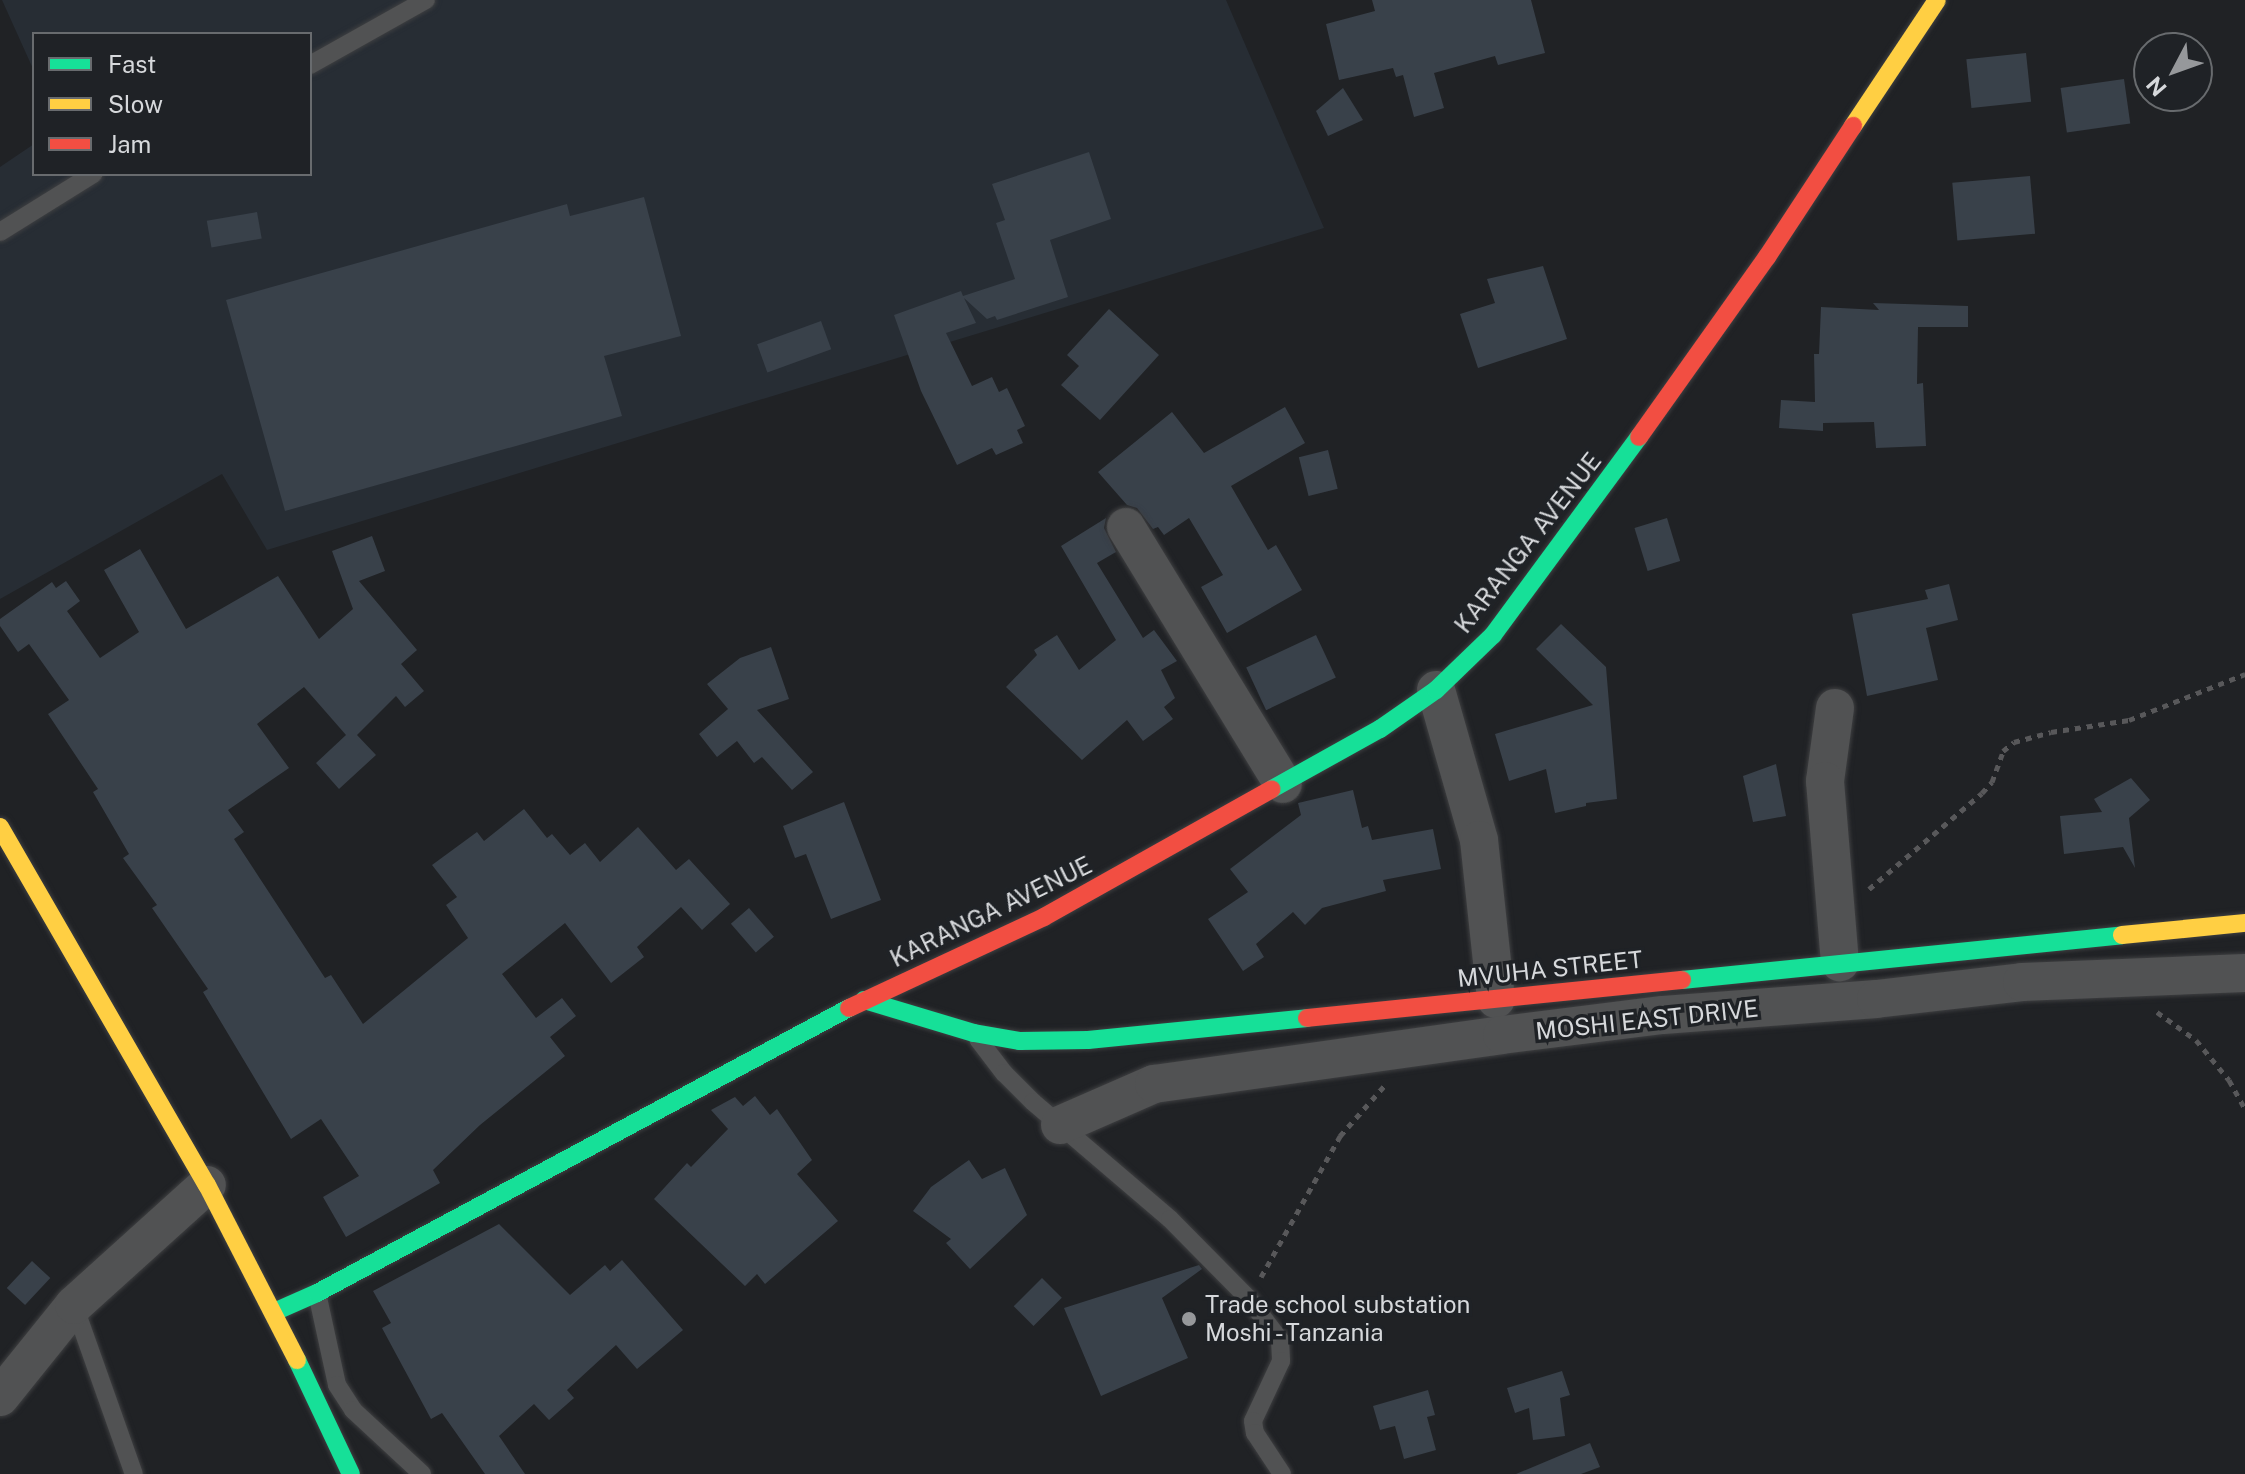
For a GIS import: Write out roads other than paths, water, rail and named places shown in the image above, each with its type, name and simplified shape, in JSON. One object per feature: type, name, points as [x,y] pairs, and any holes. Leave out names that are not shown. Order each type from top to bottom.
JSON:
[{"type":"main road","name":"KARANGA AVENUE","points":[[274,1312],[317,1293],[864,1000],[1044,917],[1380,729],[1436,690],[1493,635],[1621,462],[1767,257],[1937,0]]},
{"type":"main road","points":[[0,827],[207,1185],[274,1312],[351,1474]]},
{"type":"main road","name":"MVUHA STREET","points":[[864,1000],[974,1033],[1020,1041],[1088,1040],[2245,923]]},
{"type":"street","points":[[1126,527],[1283,784]]},
{"type":"street","points":[[1436,690],[1479,840],[1496,999]]},
{"type":"street","points":[[1835,708],[1825,781],[1840,962]]},
{"type":"street","name":"MOSHI EAST DRIVE","points":[[1060,1125],[1154,1084],[1663,1015],[1876,999],[2022,982],[2245,973]]},
{"type":"street","points":[[0,1397],[74,1305],[207,1185]]},
{"type":"lane","points":[[312,64],[426,0]]},
{"type":"lane","points":[[0,232],[90,176]]},
{"type":"lane","points":[[974,1033],[1004,1073],[1170,1219],[1248,1298],[1280,1340],[1281,1361],[1253,1421],[1255,1433],[1282,1474]]},
{"type":"lane","points":[[317,1293],[337,1385],[353,1410],[422,1474]]},
{"type":"lane","points":[[74,1305],[134,1474]]},
{"type":"place","name":"Trade school substation Moshi - Tanzania","points":[[1189,1319]]}]
